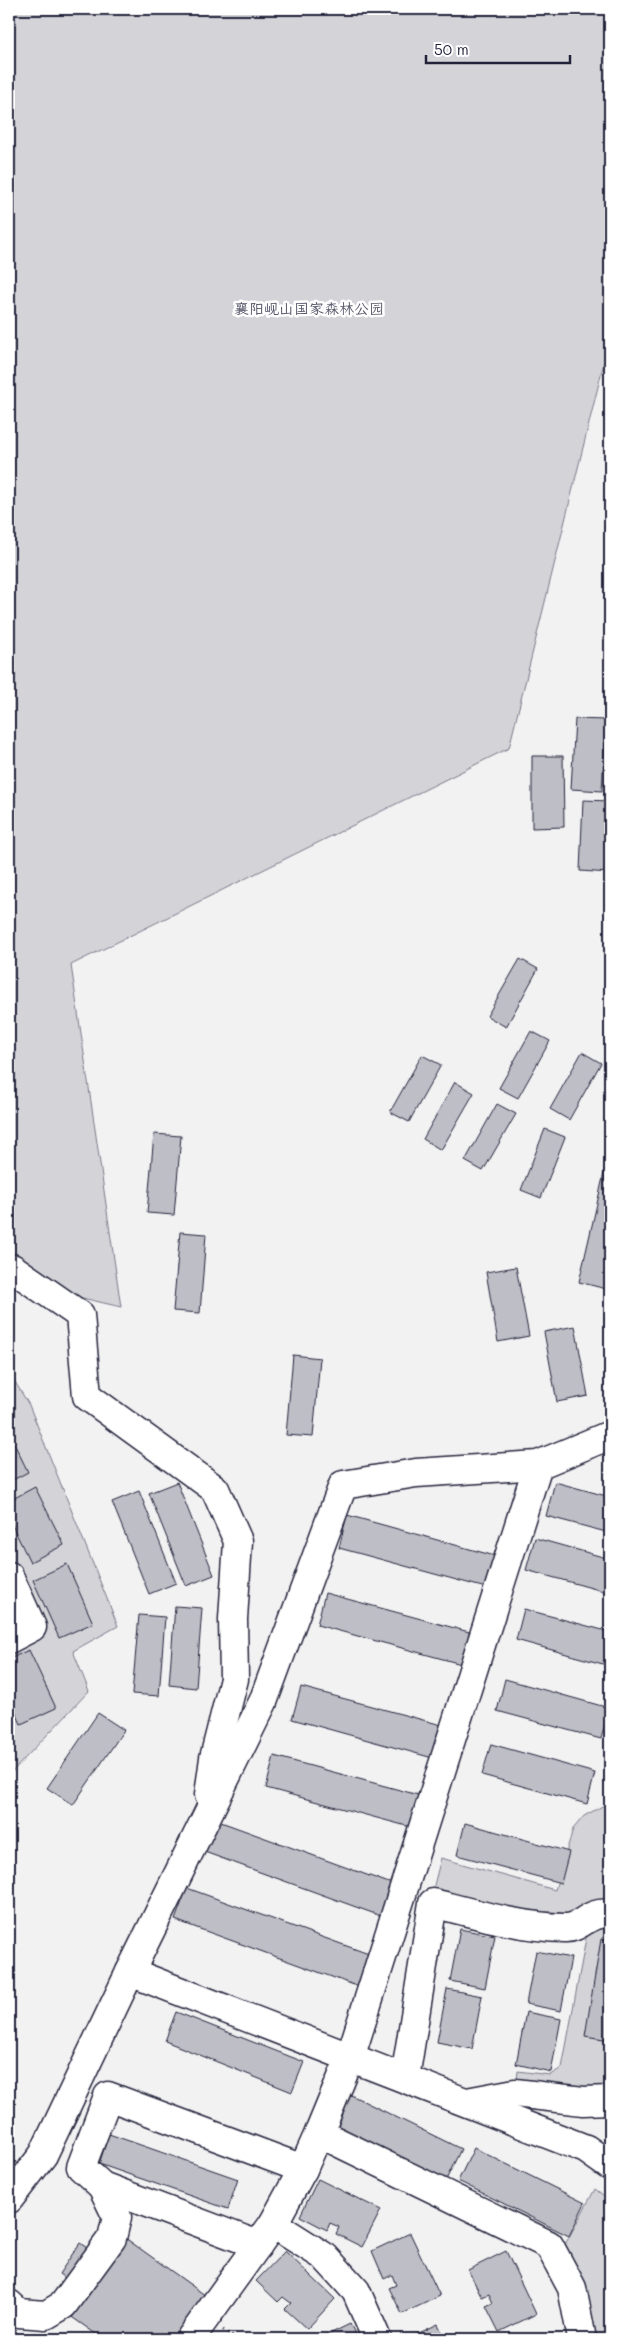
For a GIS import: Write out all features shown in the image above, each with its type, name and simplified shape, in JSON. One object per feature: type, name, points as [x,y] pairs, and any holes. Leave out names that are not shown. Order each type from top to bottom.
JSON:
[{"type":"street","points":[[12,1268],[80,1315],[87,1396],[215,1489],[238,1541],[233,1619],[234,1679],[214,1758],[206,1816]]},
{"type":"street","points":[[9,2199],[43,2155],[130,1972],[263,1702],[343,1485],[416,1473],[538,1465],[610,1435]]},
{"type":"street","points":[[190,2339],[265,2235],[303,2169],[350,2058],[538,1465]]},
{"type":"street","points":[[9,1576],[32,1626],[9,1639]]},
{"type":"street","points":[[405,2078],[433,1903],[517,1924],[567,1929],[600,1912],[610,1914]]},
{"type":"street","points":[[130,1972],[586,2149],[610,2166]]},
{"type":"street","points":[[468,2102],[516,2093],[584,2101],[610,2100]]},
{"type":"street","points":[[81,2167],[108,2096],[303,2169]]},
{"type":"street","points":[[319,2133],[549,2245],[572,2288],[582,2339]]},
{"type":"street","points":[[9,2304],[20,2313],[46,2315],[63,2305],[112,2238],[117,2217],[102,2186],[81,2167],[48,2145]]},
{"type":"street","points":[[102,2186],[265,2235],[325,2256],[356,2291],[377,2339]]},
{"type":"green space","name":"襄阳岘山国家森林公园","points":[[9,9],[610,9],[610,338],[509,748],[71,965],[121,1307],[9,1281]]},
{"type":"green space","points":[[9,1372],[29,1405],[118,1626],[73,1651],[89,1691],[9,1775]]},
{"type":"green space","points":[[610,1802],[610,1905],[567,1917],[548,1919],[432,1893],[441,1858],[555,1890],[573,1829],[584,1816]]},
{"type":"green space","points":[[610,1921],[610,2088],[516,2089],[518,2071],[550,2075],[562,2068],[587,1933]]},
{"type":"green space","points":[[595,2189],[610,2200],[610,2339],[592,2338],[562,2250]]},
{"type":"building","points":[[575,719],[606,720],[602,791],[571,789]]},
{"type":"building","points":[[532,756],[563,756],[564,827],[532,828]]},
{"type":"building","points":[[583,800],[610,801],[610,873],[580,871]]},
{"type":"building","points":[[520,959],[538,969],[506,1027],[487,1016]]},
{"type":"building","points":[[531,1031],[550,1041],[518,1098],[499,1088]]},
{"type":"building","points":[[582,1052],[601,1063],[569,1120],[550,1109]]},
{"type":"building","points":[[422,1055],[441,1065],[409,1122],[390,1112]]},
{"type":"building","points":[[455,1082],[474,1093],[441,1150],[423,1139]]},
{"type":"building","points":[[497,1104],[516,1114],[483,1171],[465,1161]]},
{"type":"building","points":[[545,1129],[565,1137],[541,1198],[521,1190]]},
{"type":"building","points":[[154,1134],[181,1136],[174,1215],[147,1213]]},
{"type":"building","points":[[610,1147],[610,1290],[579,1282]]},
{"type":"building","points":[[180,1232],[206,1234],[200,1313],[173,1311]]},
{"type":"building","points":[[516,1267],[529,1336],[498,1342],[486,1272]]},
{"type":"building","points":[[575,1326],[588,1396],[557,1402],[544,1332]]},
{"type":"building","points":[[293,1355],[320,1358],[313,1437],[286,1435]]},
{"type":"building","points":[[9,1433],[28,1472],[9,1482]]},
{"type":"building","points":[[177,1482],[214,1575],[186,1586],[149,1493]]},
{"type":"building","points":[[555,1482],[610,1497],[610,1516],[606,1532],[546,1516]]},
{"type":"building","points":[[35,1487],[64,1545],[30,1562],[9,1519],[9,1501]]},
{"type":"building","points":[[139,1491],[176,1583],[149,1594],[112,1502]]},
{"type":"building","points":[[347,1515],[495,1556],[486,1588],[339,1548]]},
{"type":"building","points":[[535,1538],[610,1559],[610,1593],[526,1570]]},
{"type":"building","points":[[67,1564],[93,1623],[59,1638],[33,1580]]},
{"type":"building","points":[[325,1593],[473,1633],[465,1665],[317,1625]]},
{"type":"building","points":[[175,1606],[202,1608],[196,1688],[169,1685]]},
{"type":"building","points":[[524,1609],[610,1632],[610,1666],[516,1640]]},
{"type":"building","points":[[139,1615],[165,1617],[159,1696],[132,1694]]},
{"type":"building","points":[[29,1650],[56,1708],[21,1724],[9,1697],[9,1659]]},
{"type":"building","points":[[505,1679],[609,1708],[601,1739],[497,1711]]},
{"type":"building","points":[[301,1687],[449,1727],[440,1760],[292,1719]]},
{"type":"building","points":[[98,1713],[124,1730],[73,1805],[47,1788]]},
{"type":"building","points":[[491,1744],[595,1773],[587,1804],[482,1775]]},
{"type":"building","points":[[274,1756],[422,1796],[414,1828],[266,1788]]},
{"type":"building","points":[[210,1818],[400,1887],[389,1919],[199,1850]]},
{"type":"building","points":[[465,1823],[569,1852],[561,1883],[457,1855]]},
{"type":"building","points":[[187,1888],[377,1957],[365,1989],[175,1920]]},
{"type":"building","points":[[460,1929],[495,1936],[485,1988],[450,1981]]},
{"type":"building","points":[[601,1939],[610,1941],[610,2040],[585,2036]]},
{"type":"building","points":[[536,1951],[571,1958],[561,2011],[526,2004]]},
{"type":"building","points":[[447,1989],[482,1996],[472,2049],[437,2042]]},
{"type":"building","points":[[176,2012],[304,2062],[292,2092],[165,2041]]},
{"type":"building","points":[[526,2012],[561,2019],[551,2072],[516,2064]]},
{"type":"building","points":[[349,2094],[461,2149],[445,2182],[333,2127]]},
{"type":"building","points":[[109,2134],[238,2179],[228,2209],[99,2164]]},
{"type":"building","points":[[474,2148],[585,2203],[569,2236],[458,2181]]},
{"type":"building","points":[[318,2179],[381,2210],[362,2247],[336,2234],[339,2227],[330,2223],[327,2230],[300,2216]]},
{"type":"building","points":[[410,2233],[440,2296],[402,2314],[389,2288],[396,2285],[392,2275],[384,2279],[372,2251]]},
{"type":"building","points":[[121,2235],[209,2298],[180,2339],[103,2339],[66,2313],[82,2290],[59,2274],[80,2243],[104,2260]]},
{"type":"building","points":[[285,2251],[335,2299],[307,2329],[285,2309],[291,2303],[283,2297],[278,2302],[256,2281]]},
{"type":"building","points":[[506,2251],[536,2314],[499,2332],[486,2306],[493,2303],[489,2294],[482,2297],[468,2270]]},
{"type":"building","points":[[350,2324],[358,2339],[319,2339]]},
{"type":"building","points":[[438,2324],[445,2339],[406,2339],[417,2334]]}]
